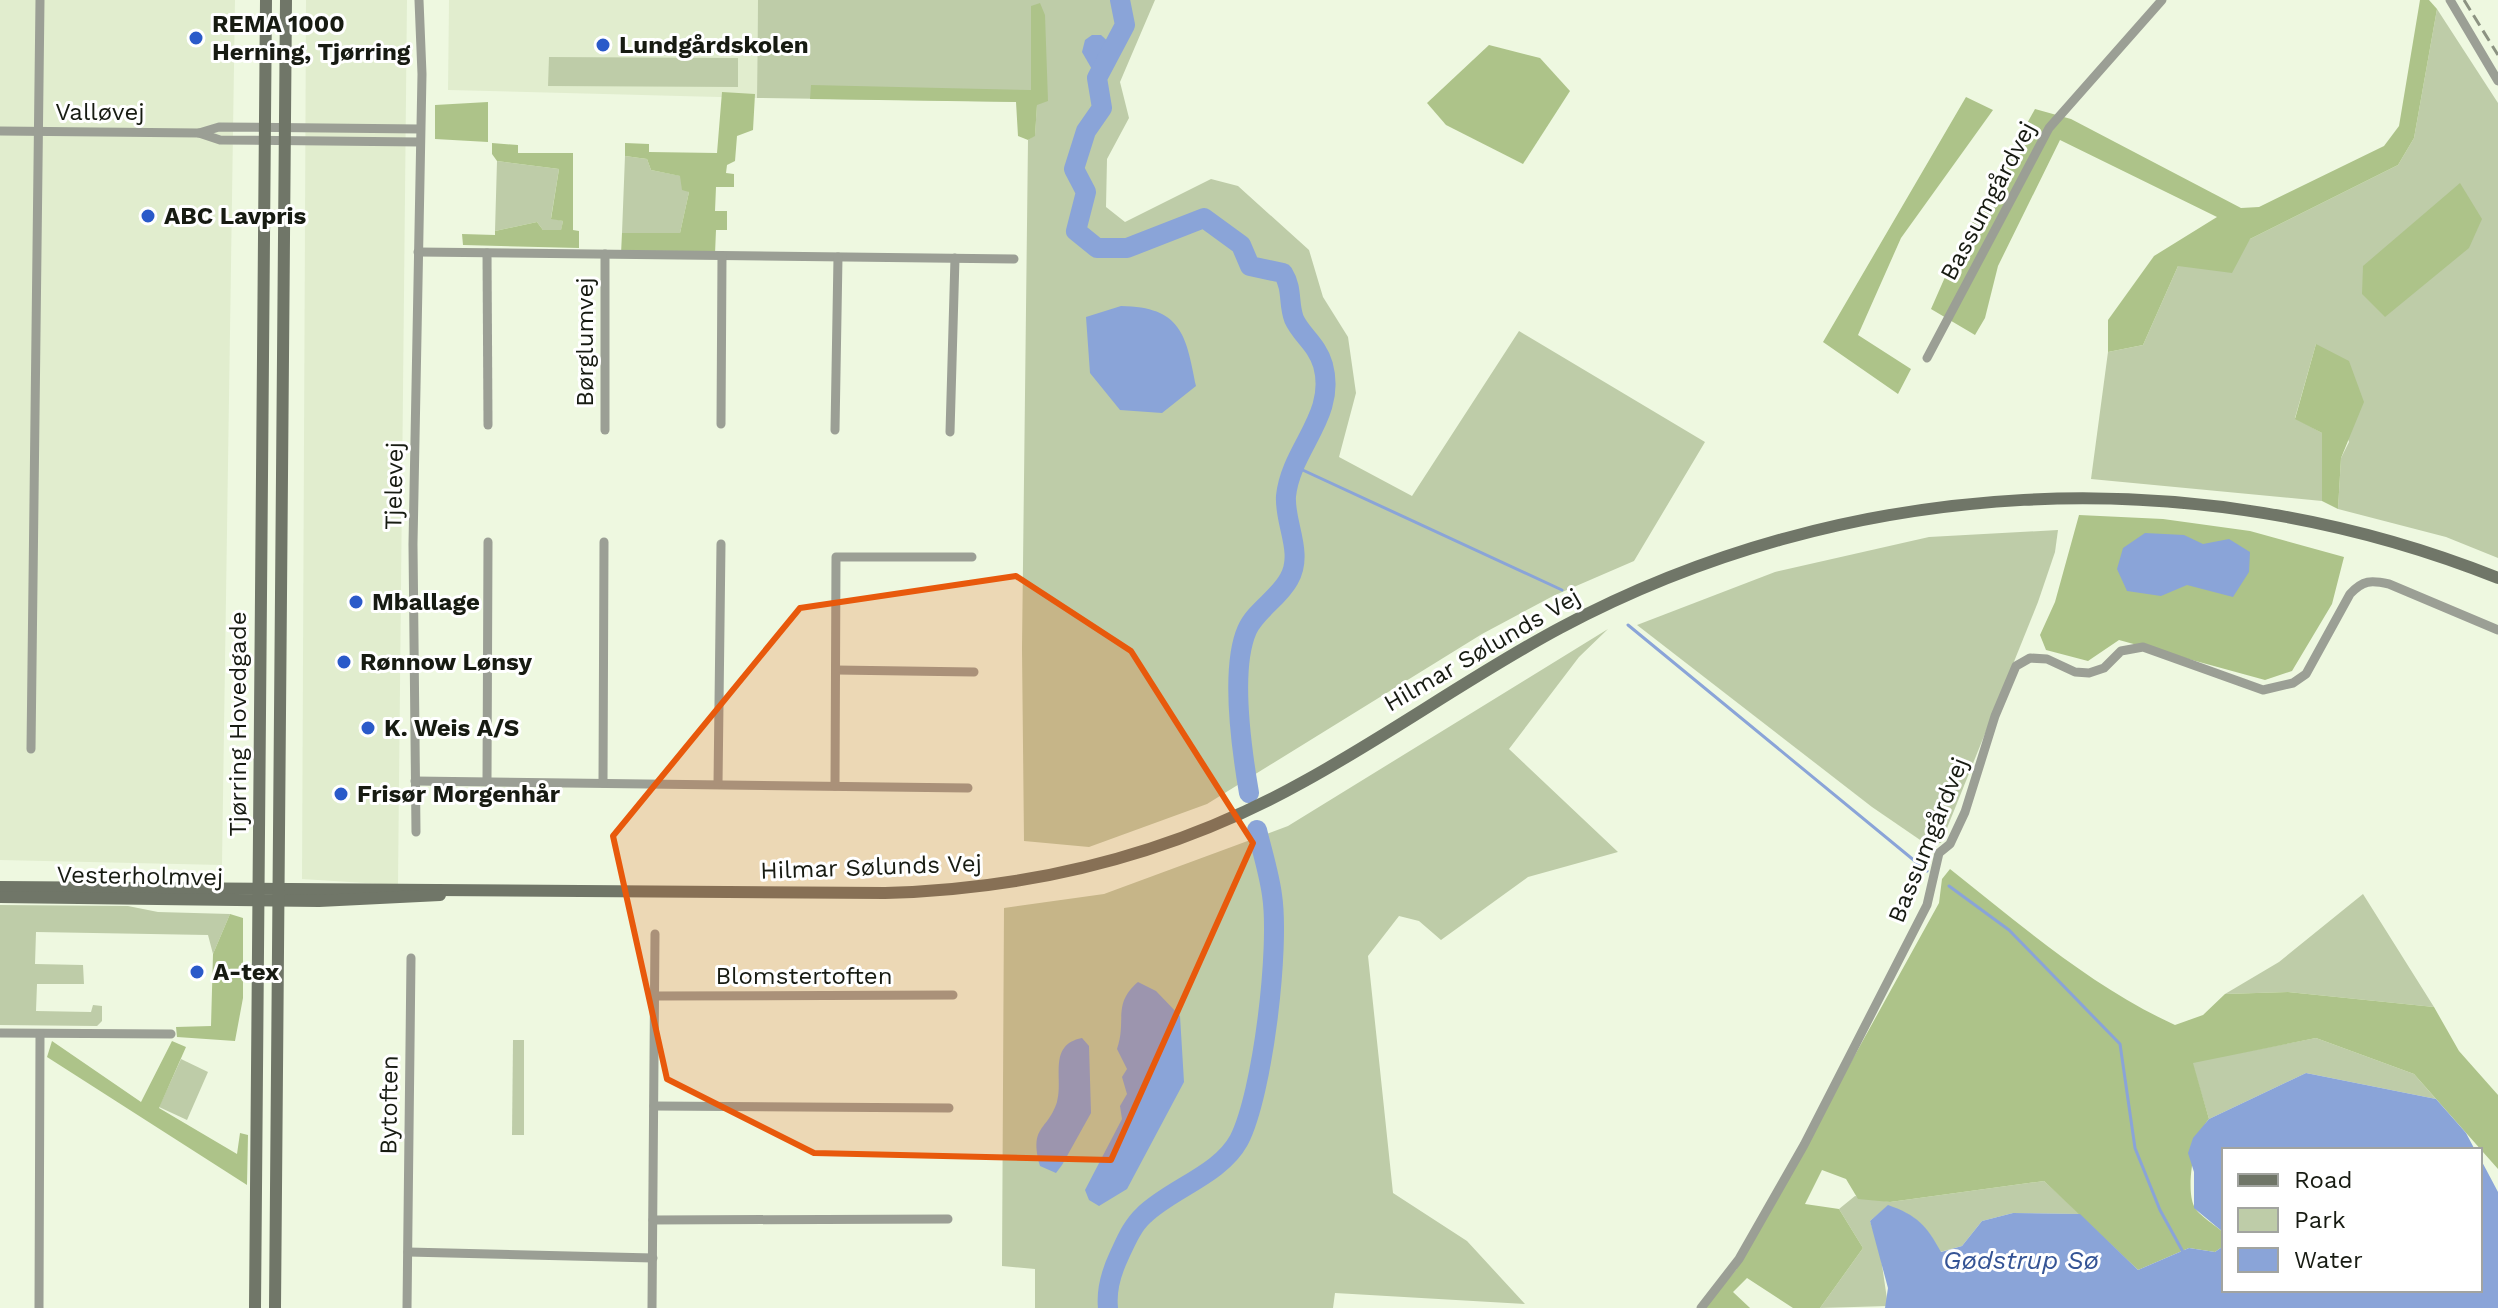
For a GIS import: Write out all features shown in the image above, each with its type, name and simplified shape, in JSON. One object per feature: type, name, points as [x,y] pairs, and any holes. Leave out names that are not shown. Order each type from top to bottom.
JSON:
[{"type":"street","points":[[31,749],[41,132],[40,0]]},
{"type":"street","name":"Tjørring Hovedgade","points":[[255,1308],[266,0]]},
{"type":"street","name":"Tjørring Hovedgade","points":[[275,1308],[286,0]]},
{"type":"street","name":"Tjelevej","points":[[416,832],[419,0]]},
{"type":"street","name":"Bassumgårdvej","points":[[1927,358],[2049,128],[2162,0]]},
{"type":"street","points":[[2450,0],[2498,81]]},
{"type":"street","name":"Valløvej","points":[[0,131],[199,133],[219,127],[264,134]]},
{"type":"street","points":[[264,134],[420,129]]},
{"type":"street","points":[[284,134],[420,142]]},
{"type":"street","name":"Børglumvej","points":[[418,252],[1014,259]]},
{"type":"street","points":[[487,253],[488,425]]},
{"type":"street","name":"Børglumvej","points":[[605,254],[605,430]]},
{"type":"street","points":[[721,424],[722,256]]},
{"type":"street","points":[[835,430],[838,257]]},
{"type":"street","points":[[950,432],[955,258]]},
{"type":"street","name":"Hilmar Sølunds Vej","points":[[279,894],[919,892],[1012,883],[1100,866],[1176,842],[1265,803],[1536,641],[1644,587],[1781,538],[1923,509],[2069,497],[2213,505],[2356,532],[2498,578]]},
{"type":"street","points":[[487,781],[488,542]]},
{"type":"street","points":[[603,783],[604,542]]},
{"type":"street","points":[[718,784],[721,544]]},
{"type":"street","points":[[835,786],[836,557],[972,557]]},
{"type":"street","name":"Bassumgårdvej","points":[[1701,1308],[1739,1259],[1804,1145],[1927,905],[1939,853],[1950,844],[1965,812],[1995,716],[2016,666],[2030,658],[2047,659],[2075,672],[2089,673],[2104,668],[2121,651],[2143,647],[2263,690],[2280,687],[2306,674],[2350,594],[2359,584],[2371,580],[2389,584],[2498,630]]},
{"type":"street","points":[[836,670],[974,672]]},
{"type":"street","points":[[415,781],[968,788]]},
{"type":"street","name":"Vesterholmvej","points":[[0,887],[258,894]]},
{"type":"street","name":"Vesterholmvej","points":[[0,897],[279,894]]},
{"type":"street","points":[[652,1308],[655,934]]},
{"type":"street","name":"Bytoften","points":[[407,1308],[411,958]]},
{"type":"street","name":"Blomstertoften","points":[[655,996],[953,995]]},
{"type":"street","points":[[0,1033],[171,1034]]},
{"type":"street","points":[[39,1308],[40,1034]]},
{"type":"street","points":[[654,1106],[949,1108]]},
{"type":"street","points":[[653,1220],[948,1219]]},
{"type":"street","points":[[408,1252],[653,1258]]},
{"type":"highlighted area","points":[[1016,576],[1131,651],[1253,843],[1111,1160],[814,1153],[667,1079],[613,836],[800,608]]},
{"type":"shaded area","points":[[0,0],[235,0],[222,865],[0,860]]},
{"type":"shaded area","points":[[306,0],[407,0],[398,885],[302,879]]},
{"type":"shaded area","name":"Lundgårdskolen","points":[[449,0],[758,0],[757,98],[448,90]]},
{"type":"green space","points":[[758,0],[1155,0],[1120,82],[1129,118],[1107,159],[1106,207],[1125,222],[1211,179],[1238,186],[1309,250],[1323,297],[1348,337],[1356,393],[1339,457],[1412,496],[1519,331],[1705,442],[1634,561],[1553,596],[1482,634],[1207,804],[1089,847],[1024,841],[1022,649],[1028,140],[1035,135],[1037,104],[1043,102],[757,98]]},
{"type":"green space","points":[[2420,0],[2429,0],[2437,9],[2414,138],[2398,165],[2250,239],[2232,273],[2178,266],[2143,345],[2108,352],[2108,320],[2154,256],[2217,217],[2060,140],[1998,266],[1985,318],[1975,335],[1931,309],[1956,252],[2035,109],[2071,119],[2241,208],[2259,207],[2384,146],[2399,126]]},
{"type":"green space","points":[[1040,3],[1045,15],[1048,101],[1037,105],[1035,136],[1028,140],[1018,136],[1016,102],[810,99],[811,85],[1031,90],[1031,6]]},
{"type":"green space","points":[[2437,9],[2498,103],[2498,558],[2446,537],[2338,509],[2341,458],[2349,442],[2316,344],[2295,418],[2322,433],[2322,501],[2091,479],[2108,352],[2143,345],[2178,266],[2250,239],[2398,165],[2414,138]]},
{"type":"green space","points":[[1489,45],[1540,58],[1570,91],[1523,164],[1446,125],[1427,103]]},
{"type":"green space","points":[[549,57],[738,58],[738,87],[548,86]]},
{"type":"green space","points":[[722,92],[755,94],[753,130],[737,136],[735,161],[727,165],[726,173],[734,174],[734,187],[716,187],[715,211],[727,211],[727,230],[716,230],[715,254],[621,254],[622,233],[680,233],[689,192],[682,190],[680,176],[651,170],[647,159],[625,156],[625,143],[649,144],[649,152],[717,153]]},
{"type":"green space","points":[[1966,97],[1993,110],[1901,238],[1858,335],[1911,369],[1898,394],[1823,342]]},
{"type":"green space","points":[[488,102],[488,142],[435,139],[435,105]]},
{"type":"green space","points":[[492,143],[518,145],[518,153],[573,153],[573,230],[579,231],[579,248],[463,245],[462,234],[495,235],[495,231],[537,222],[543,230],[561,230],[563,221],[551,219],[559,169],[497,161],[492,154]]},
{"type":"green space","points":[[625,156],[647,159],[651,170],[681,176],[689,192],[680,233],[622,233]]},
{"type":"green space","points":[[497,161],[559,169],[551,218],[563,221],[561,231],[543,230],[537,222],[495,231]]},
{"type":"green space","points":[[2460,183],[2482,219],[2469,248],[2385,317],[2362,294],[2363,266]]},
{"type":"green space","points":[[2316,344],[2349,361],[2364,402],[2341,458],[2338,509],[2322,501],[2322,433],[2295,419]]},
{"type":"green space","points":[[2079,515],[2163,519],[2250,531],[2344,557],[2332,604],[2292,671],[2265,680],[2119,640],[2088,661],[2046,650],[2040,635],[2055,602]]},
{"type":"green space","points":[[2058,530],[2055,552],[2038,602],[1941,843],[1926,844],[1872,807],[1637,625],[1775,572],[1929,537]]},
{"type":"green space","points":[[1608,629],[1579,657],[1509,749],[1618,852],[1528,877],[1441,940],[1419,921],[1399,916],[1368,956],[1393,1193],[1467,1241],[1525,1304],[1335,1293],[1333,1308],[1035,1308],[1035,1269],[1002,1266],[1004,908],[1104,894],[1288,826]]},
{"type":"green space","points":[[1950,869],[2086,974],[2175,1025],[2203,1015],[2225,994],[2288,992],[2434,1007],[2459,1051],[2498,1095],[2498,1169],[2414,1074],[2316,1038],[2193,1063],[2209,1119],[2196,1148],[2191,1197],[2199,1213],[2222,1231],[2222,1247],[2215,1252],[2189,1248],[2138,1270],[2044,1181],[1890,1202],[1858,1199],[1846,1179],[1822,1170],[1805,1204],[1839,1209],[1863,1248],[1820,1308],[1793,1308],[1747,1278],[1733,1292],[1750,1308],[1704,1308],[1736,1270],[1939,903],[1942,879]]},
{"type":"green space","points":[[2363,894],[2434,1007],[2288,992],[2225,994],[2279,962]]},
{"type":"green space","points":[[0,905],[128,906],[158,912],[230,914],[213,954],[208,935],[36,932],[35,964],[83,965],[84,984],[37,984],[36,1011],[91,1012],[93,1005],[102,1006],[102,1021],[97,1026],[0,1025]]},
{"type":"green space","points":[[230,914],[243,918],[243,998],[235,1041],[177,1037],[176,1027],[211,1026],[213,954]]},
{"type":"green space","points":[[2316,1038],[2414,1074],[2436,1099],[2306,1073],[2209,1119],[2192,1062]]},
{"type":"green space","points":[[513,1040],[524,1040],[524,1135],[512,1135]]},
{"type":"green space","points":[[52,1041],[141,1102],[172,1041],[186,1047],[159,1108],[237,1154],[240,1133],[248,1135],[247,1185],[47,1057]]},
{"type":"green space","points":[[181,1059],[208,1072],[187,1120],[159,1107]]},
{"type":"green space","points":[[2044,1181],[2080,1214],[2013,1213],[1982,1221],[1962,1246],[1940,1252],[1920,1223],[1888,1206],[1870,1221],[1880,1251],[1888,1306],[1820,1308],[1863,1248],[1839,1209],[1855,1196],[1890,1202]]},
{"type":"water","points":[[1092,35],[1101,35],[1114,47],[1097,78],[1082,52],[1085,40]]},
{"type":"water","points":[[1121,306],[1157,312],[1168,318],[1184,338],[1196,386],[1162,413],[1120,410],[1090,373],[1086,317]]},
{"type":"water","points":[[2145,533],[2184,535],[2203,544],[2229,539],[2250,552],[2249,572],[2233,597],[2187,585],[2161,596],[2127,591],[2117,569],[2123,548]]},
{"type":"water","points":[[1138,982],[1156,991],[1180,1016],[1184,1082],[1127,1189],[1099,1206],[1089,1200],[1085,1190],[1122,1119],[1120,1106],[1127,1094],[1122,1077],[1127,1069],[1117,1049],[1125,998]]},
{"type":"water","points":[[1082,1038],[1089,1046],[1091,1113],[1056,1173],[1040,1166],[1038,1136],[1057,1102],[1059,1064],[1064,1048]]},
{"type":"water","name":"Gødstrup Sø","points":[[2306,1073],[2436,1099],[2466,1133],[2474,1148],[2222,1148],[2222,1231],[2194,1208],[2194,1172],[2188,1153],[2193,1138],[2209,1119]]},
{"type":"water","name":"Gødstrup Sø","points":[[2482,1162],[2498,1192],[2498,1308],[1885,1308],[1888,1288],[1870,1221],[1888,1205],[1907,1213],[1920,1222],[1941,1252],[1962,1246],[1982,1221],[2013,1213],[2080,1214],[2138,1270],[2189,1248],[2215,1252],[2222,1247],[2222,1292],[2482,1292]]},
{"type":"waterway","points":[[1120,0],[1125,25],[1097,78],[1102,108],[1086,131],[1074,169],[1086,192],[1076,231],[1097,248],[1127,248],[1204,218],[1241,245],[1250,266],[1283,273],[1294,319],[1317,351],[1326,383],[1319,416],[1296,462],[1286,496],[1294,548],[1293,569],[1285,586],[1251,623],[1242,647],[1239,711],[1249,793]]},
{"type":"waterway","points":[[1294,466],[1562,590]]},
{"type":"waterway","points":[[1628,625],[1927,871]]},
{"type":"waterway","points":[[1108,1308],[1111,1275],[1136,1224],[1155,1205],[1220,1163],[1239,1140],[1248,1118],[1268,1019],[1274,949],[1272,895],[1257,830]]},
{"type":"waterway","points":[[1949,886],[2009,930],[2120,1044],[2135,1148],[2160,1210],[2183,1252]]},
{"type":"railway","points":[[2464,0],[2498,55]]},
{"type":"place","name":"REMA 1000 Herning, Tjørring","points":[[196,38]]},
{"type":"place","name":"Lundgårdskolen","points":[[603,45]]},
{"type":"place","name":"ABC Lavpris","points":[[148,216]]},
{"type":"place","name":"Mballage","points":[[356,602]]},
{"type":"place","name":"Rønnow Lønsy","points":[[344,662]]},
{"type":"place","name":"K. Weis A/S","points":[[368,728]]},
{"type":"place","name":"Frisør Morgenhår","points":[[341,794]]},
{"type":"place","name":"A-tex","points":[[197,972]]}]
